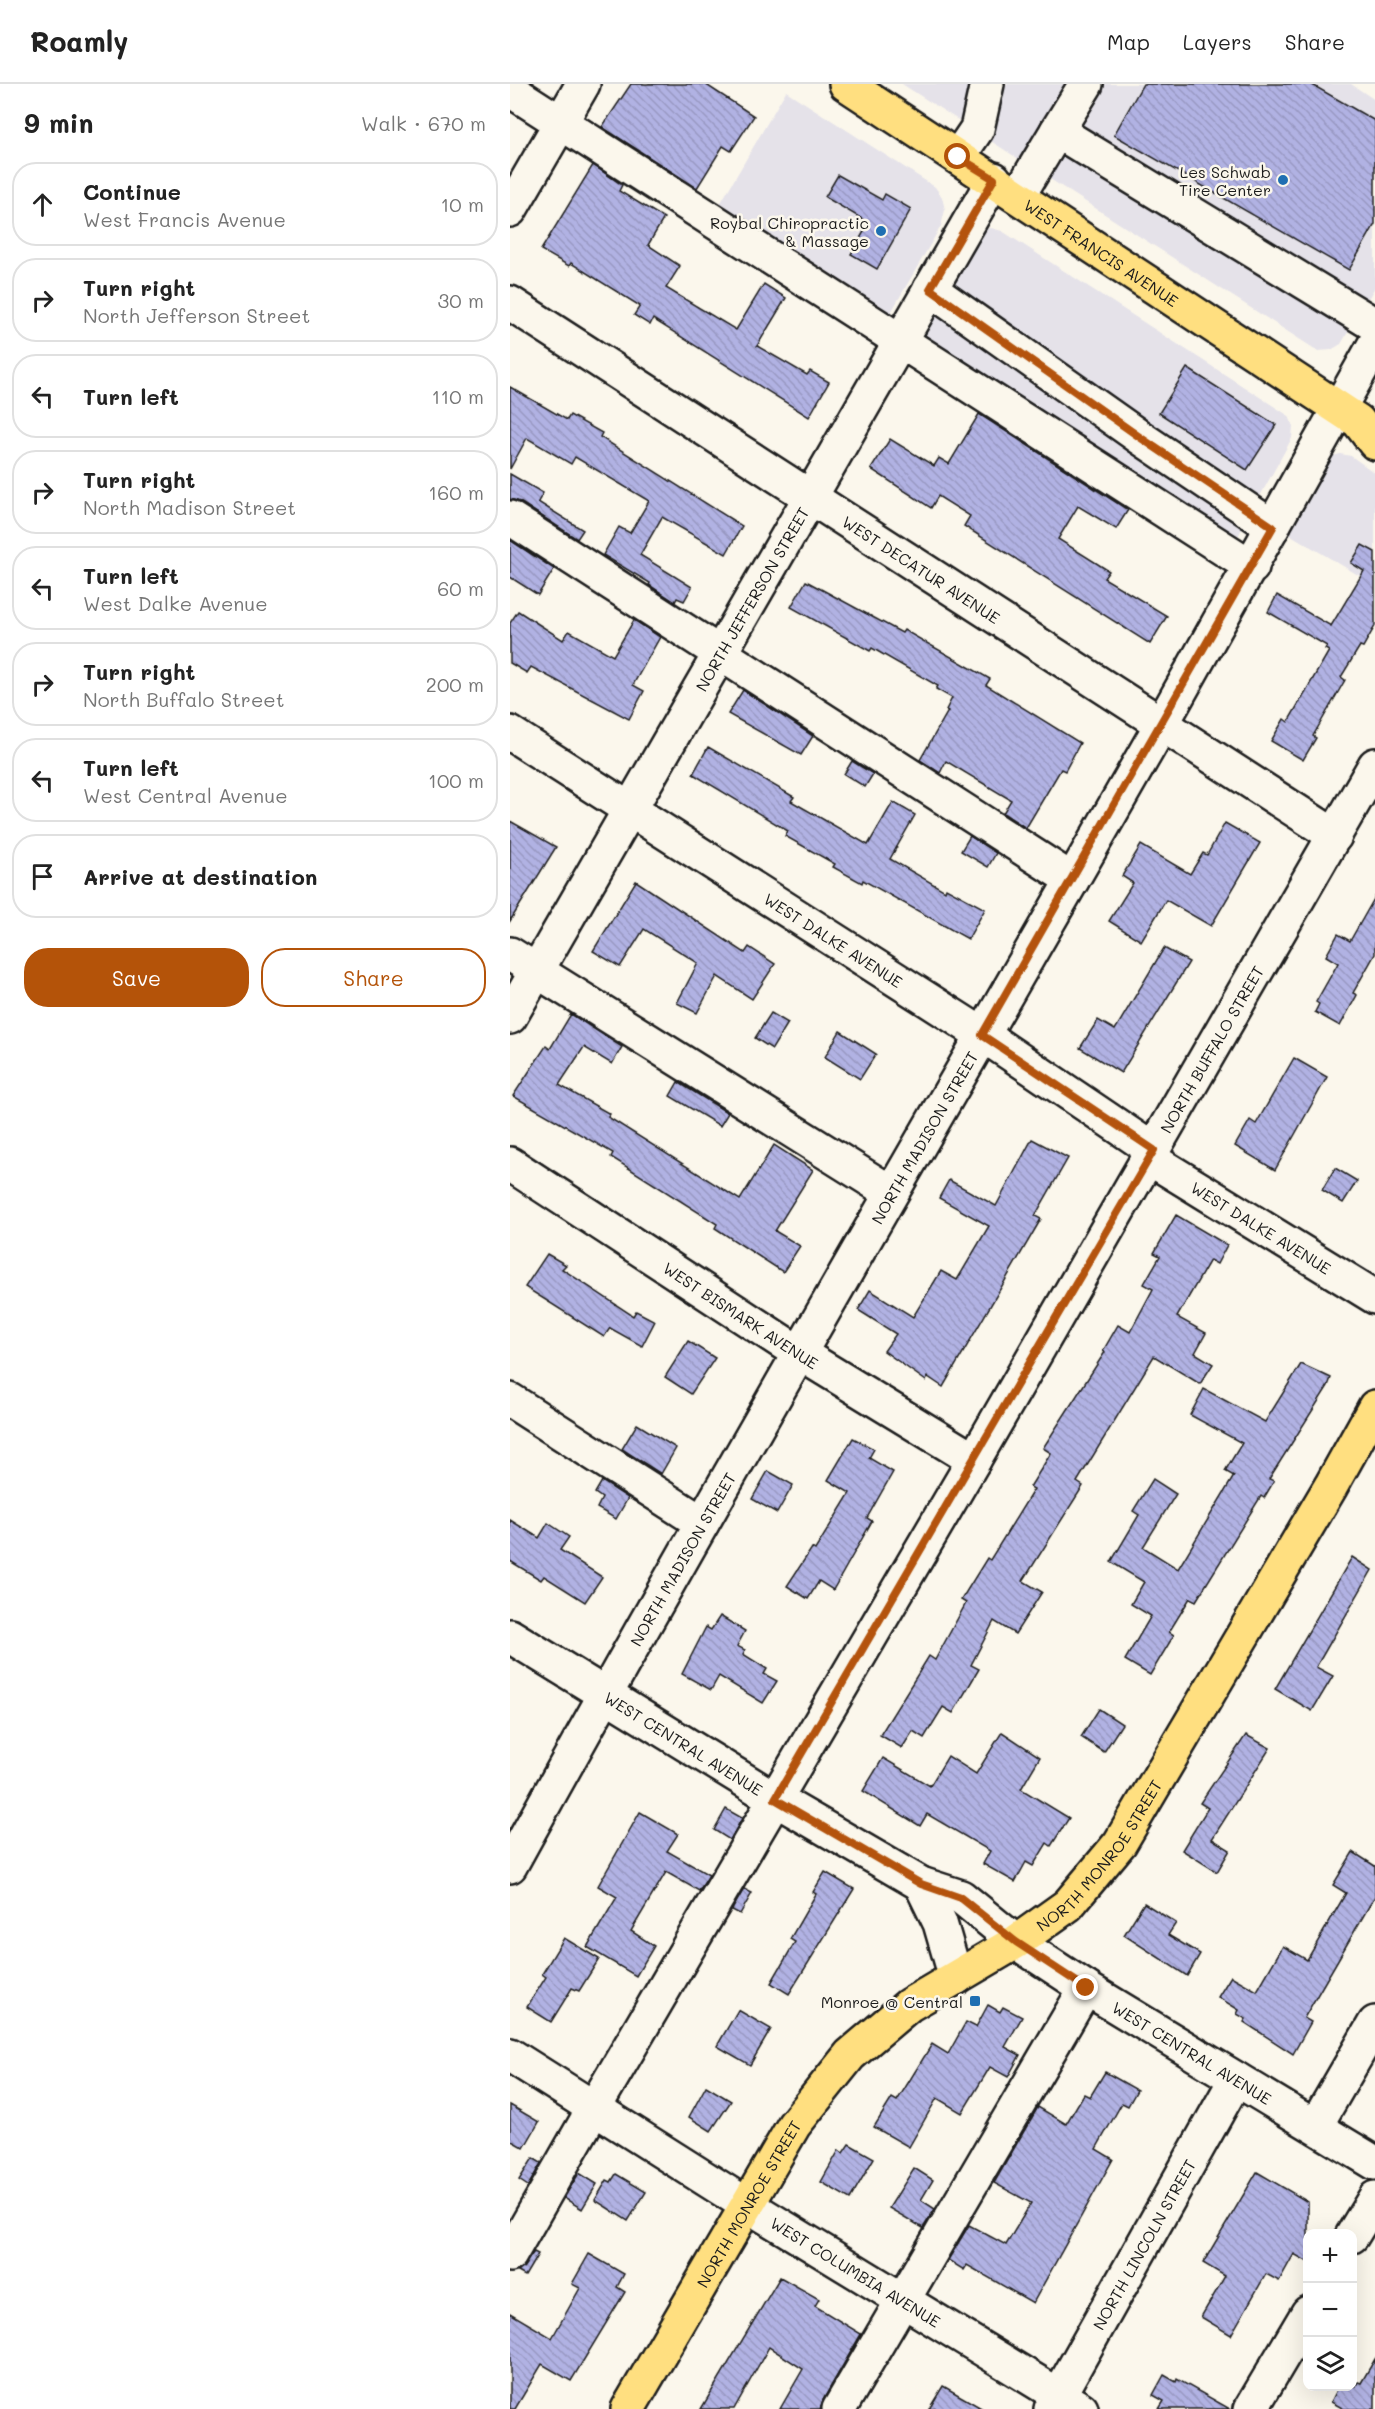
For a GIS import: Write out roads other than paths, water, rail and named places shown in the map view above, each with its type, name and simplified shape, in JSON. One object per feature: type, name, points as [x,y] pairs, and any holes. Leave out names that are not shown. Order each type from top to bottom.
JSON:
[{"type":"main road","name":"WEST FRANCIS AVENUE","points":[[846,84],[1006,187],[1361,425]]},
{"type":"main road","name":"NORTH MONROE STREET","points":[[628,2409],[794,2125],[850,2055],[909,2005],[1016,1942],[1068,1905],[1120,1843],[1331,1486],[1375,1407]]},
{"type":"street","points":[[510,210],[583,84]]},
{"type":"street","points":[[958,157],[977,129],[987,84]]},
{"type":"street","name":"NORTH JEFFERSON STREET","points":[[510,1017],[523,963],[630,810],[930,289],[1006,187],[1058,131],[1086,84]]},
{"type":"street","points":[[510,90],[1252,567]]},
{"type":"street","points":[[1058,131],[1375,325]]},
{"type":"street","points":[[930,289],[1141,438],[1273,527]]},
{"type":"street","name":"WEST DECATUR AVENUE","points":[[510,303],[1335,836]]},
{"type":"street","name":"NORTH MADISON STREET","points":[[513,1854],[890,1192],[1072,880],[1273,527],[1361,425],[1375,344]]},
{"type":"street","points":[[510,518],[1072,880]]},
{"type":"street","name":"WEST DALKE AVENUE","points":[[510,733],[982,1035],[1151,1154],[1375,1298]]},
{"type":"street","name":"NORTH BUFFALO STREET","points":[[510,2255],[974,1460],[1375,765]]},
{"type":"street","points":[[523,963],[890,1192]]},
{"type":"street","name":"WEST BISMARK AVENUE","points":[[510,1164],[799,1353],[974,1460]]},
{"type":"street","points":[[510,1400],[702,1523]]},
{"type":"street","name":"WEST CENTRAL AVENUE","points":[[510,1636],[775,1799],[921,1884],[961,1898],[1016,1942],[1086,1988],[1316,2125],[1375,2163]]},
{"type":"street","points":[[921,1884],[940,1923],[956,1978]]},
{"type":"street","points":[[839,2409],[1086,1988]]},
{"type":"street","points":[[1316,2125],[1375,2023]]},
{"type":"street","name":"WEST COLUMBIA AVENUE","points":[[510,2055],[1064,2404]]},
{"type":"street","name":"NORTH LINCOLN STREET","points":[[1064,2404],[1236,2079]]},
{"type":"street","points":[[1357,2229],[1375,2198]]},
{"type":"street","points":[[1251,2409],[1303,2321]]},
{"type":"place","name":"Les Schwab Tire Center","points":[[1283,180]]},
{"type":"place","name":"Roybal Chiropractic & Massage","points":[[881,231]]},
{"type":"place","name":"Monroe @ Central","points":[[975,2001]]}]
